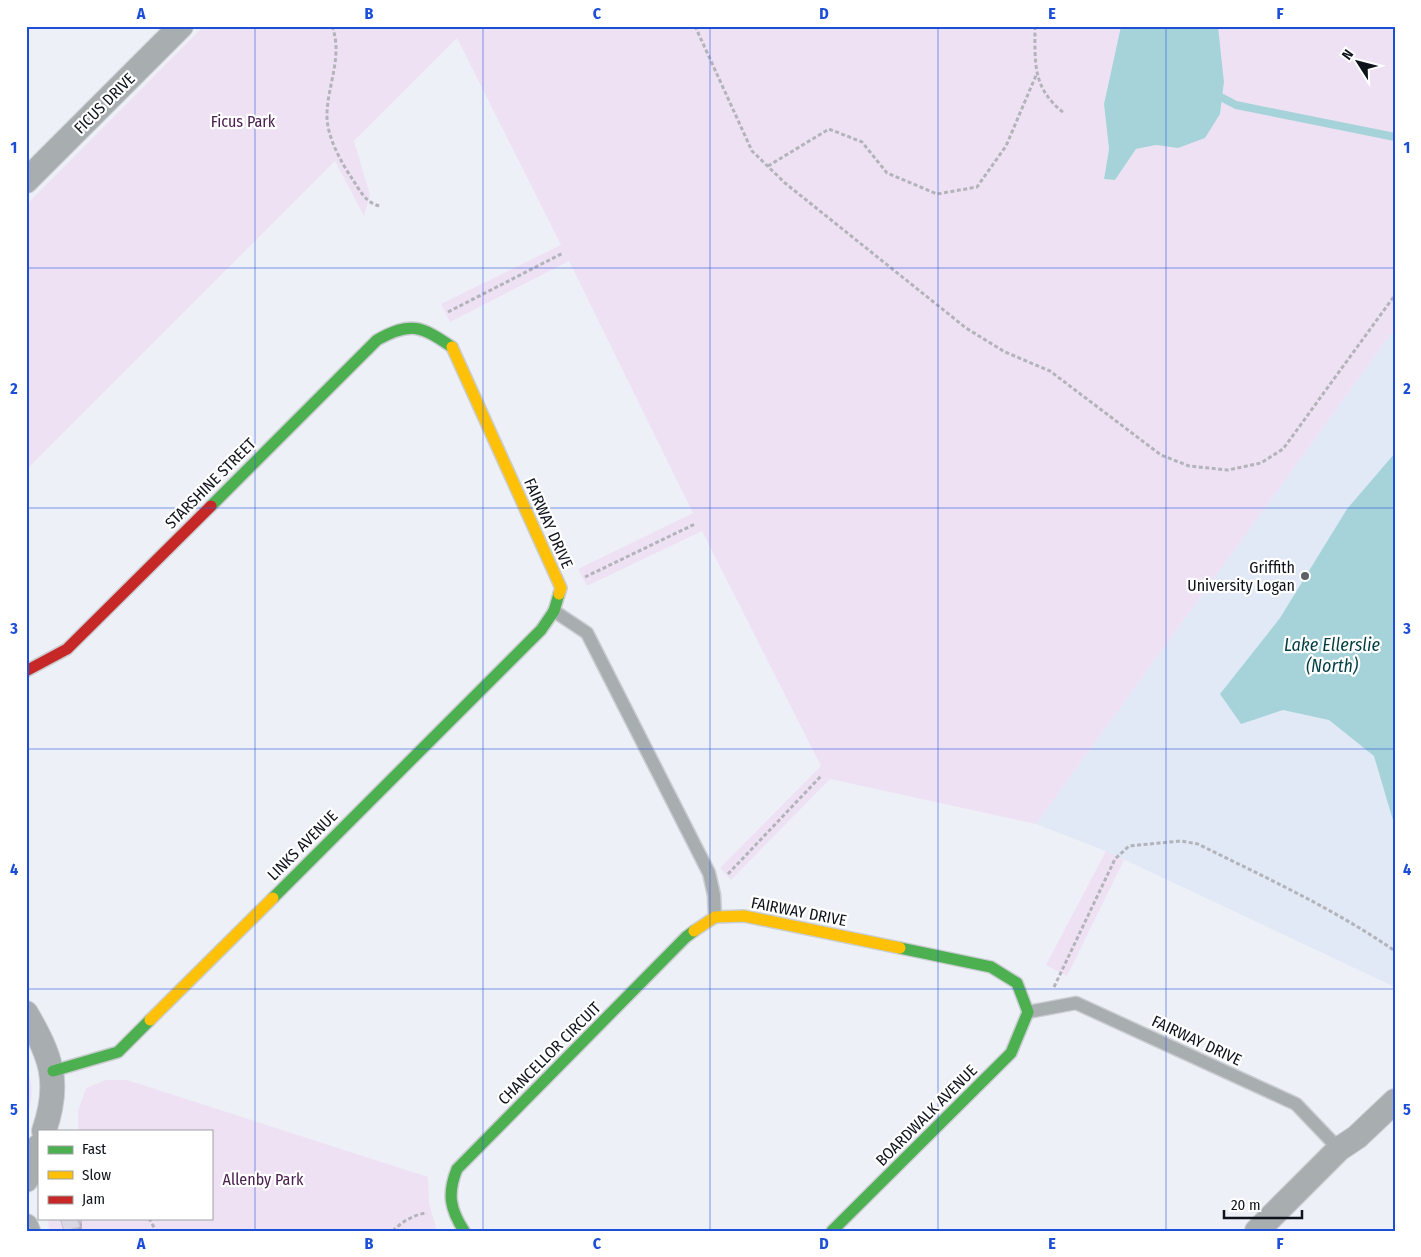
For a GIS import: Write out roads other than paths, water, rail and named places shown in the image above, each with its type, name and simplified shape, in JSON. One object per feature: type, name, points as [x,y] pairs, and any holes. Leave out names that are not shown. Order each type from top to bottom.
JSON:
[{"type":"street","name":"FICUS DRIVE","points":[[26,180],[181,26]]},
{"type":"street","name":"FAIRWAY DRIVE","points":[[419,326],[452,347],[561,588],[554,611]]},
{"type":"street","name":"STARSHINE STREET","points":[[26,671],[67,649],[377,340],[399,327],[419,326]]},
{"type":"street","name":"LINKS AVENUE","points":[[53,1071],[118,1052],[541,630],[554,611]]},
{"type":"street","name":"FAIRWAY DRIVE","points":[[715,918],[744,916],[991,967],[1017,984],[1028,1012]]},
{"type":"street","name":"CHANCELLOR CIRCUIT","points":[[464,1231],[452,1212],[448,1189],[457,1169],[686,937],[715,918]]},
{"type":"street","name":"BOARDWALK AVENUE","points":[[832,1231],[1011,1053],[1028,1012]]},
{"type":"street","points":[[26,1013],[39,1035],[53,1071],[52,1109],[44,1130]]},
{"type":"street","points":[[1257,1231],[1339,1149],[1357,1137],[1395,1101]]},
{"type":"street","points":[[26,1180],[38,1149]]},
{"type":"street","points":[[26,1226],[28,1231]]},
{"type":"lane","points":[[554,611],[587,633],[709,873],[714,895],[715,918]]},
{"type":"lane","name":"FAIRWAY DRIVE","points":[[1028,1012],[1076,1002],[1296,1104],[1339,1149]]},
{"type":"water","points":[[1121,26],[1218,26],[1224,82],[1220,114],[1205,138],[1178,148],[1156,145],[1136,149],[1115,180],[1104,179],[1109,149],[1104,104]]},
{"type":"water","name":"Lake Ellerslie (North)","points":[[1395,453],[1395,827],[1374,756],[1329,720],[1283,710],[1241,724],[1220,694],[1280,618],[1347,509]]},
{"type":"waterway","points":[[1213,93],[1236,105],[1395,137]]},
{"type":"place","name":"Griffith University Logan","points":[[1305,576]]},
{"type":"park label","name":"Ficus Park","points":[[243,121]]},
{"type":"park label","name":"Allenby Park","points":[[263,1179]]}]
